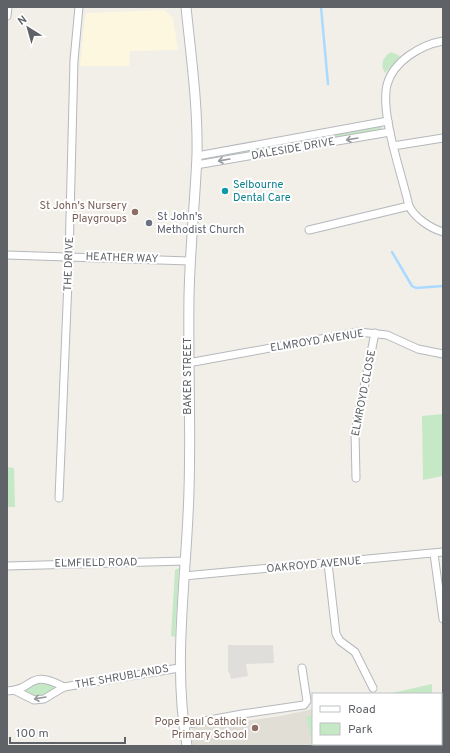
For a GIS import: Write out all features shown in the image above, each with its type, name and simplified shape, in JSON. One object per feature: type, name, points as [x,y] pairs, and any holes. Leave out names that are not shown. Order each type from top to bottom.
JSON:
[{"type":"street","points":[[7,16],[8,7]]},
{"type":"street","name":"THE DRIVE","points":[[59,498],[69,257],[74,60],[79,7]]},
{"type":"street","name":"BAKER STREET","points":[[186,7],[196,112],[196,160],[190,260],[188,363],[189,490],[179,668],[183,725],[187,746]]},
{"type":"street","points":[[443,41],[415,52],[405,59],[391,75],[386,89],[390,132],[409,206],[423,222],[443,232]]},
{"type":"street","name":"DALESIDE DRIVE","points":[[196,160],[388,121]]},
{"type":"street","name":"DALESIDE DRIVE","points":[[196,160],[390,132]]},
{"type":"street","points":[[394,146],[443,138]]},
{"type":"street","points":[[309,230],[409,206]]},
{"type":"street","name":"HEATHER WAY","points":[[7,255],[190,260]]},
{"type":"street","name":"ELMROYD AVENUE","points":[[188,363],[360,332],[387,334],[418,349],[443,354]]},
{"type":"street","name":"ELMROYD CLOSE","points":[[356,478],[355,432],[375,333]]},
{"type":"street","name":"OAKROYD AVENUE","points":[[184,576],[443,552]]},
{"type":"street","points":[[434,554],[443,619]]},
{"type":"street","name":"ELMFIELD ROAD","points":[[7,566],[185,561]]},
{"type":"street","points":[[328,563],[336,634],[340,641],[356,652],[373,688]]},
{"type":"street","name":"THE SHRUBLANDS","points":[[7,691],[16,691],[34,700],[44,699],[64,687],[179,668]]},
{"type":"street","points":[[183,725],[242,714],[304,705],[307,701],[302,668]]},
{"type":"street","name":"THE SHRUBLANDS","points":[[16,691],[37,679],[49,679],[64,687]]},
{"type":"shaded area","points":[[164,10],[173,18],[178,50],[130,51],[129,66],[80,66],[85,16],[87,13]]},
{"type":"shaded area","points":[[228,645],[273,645],[274,663],[246,664],[248,676],[231,679],[228,672]]},
{"type":"shaded area","name":"Pope Paul Catholic Primary School","points":[[312,709],[312,745],[432,746],[192,746],[190,733],[193,728],[281,716]]},
{"type":"green space","points":[[391,52],[400,56],[385,73],[382,64],[384,59]]},
{"type":"green space","points":[[380,126],[382,128],[381,130],[289,146],[287,143]]},
{"type":"green space","points":[[285,143],[287,146],[207,160],[207,156]]},
{"type":"green space","points":[[443,414],[443,476],[423,480],[422,416]]},
{"type":"green space","points":[[7,467],[14,468],[15,507],[7,507]]},
{"type":"green space","points":[[179,568],[175,637],[171,636],[175,570]]},
{"type":"green space","points":[[43,681],[54,685],[54,689],[36,697],[32,696],[26,691],[28,686]]},
{"type":"green space","points":[[432,684],[432,693],[392,693]]},
{"type":"green space","points":[[312,715],[312,742],[306,717]]},
{"type":"green space","points":[[313,745],[432,745],[432,746]]},
{"type":"waterway","points":[[321,7],[328,84]]},
{"type":"waterway","points":[[392,252],[412,286],[416,288],[443,286]]},
{"type":"place","name":"Selbourne Dental Care","points":[[225,191]]},
{"type":"place","name":"St John's Nursery Playgroups","points":[[135,212]]},
{"type":"place","name":"St John's Methodist Church","points":[[149,223]]},
{"type":"place","name":"Pope Paul Catholic Primary School","points":[[255,728]]}]
